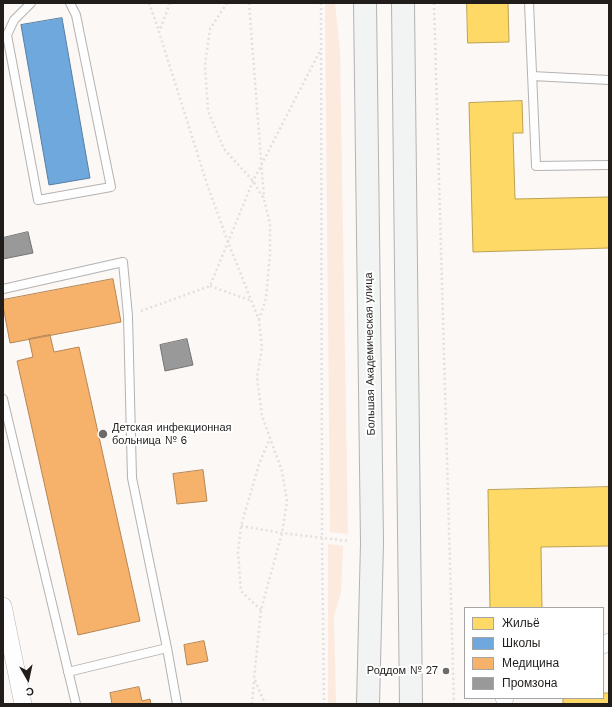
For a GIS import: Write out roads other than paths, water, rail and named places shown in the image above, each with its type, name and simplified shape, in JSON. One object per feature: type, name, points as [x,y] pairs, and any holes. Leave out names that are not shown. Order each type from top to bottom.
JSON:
[{"type":"main road","name":"Большая Академическая улица","points":[[366,3],[372,543],[368,704]]},
{"type":"main road","points":[[403,3],[411,704]]},
{"type":"street","points":[[3,606],[23,704]]},
{"type":"lane","points":[[31,3],[14,20],[7,35],[38,200],[111,187],[76,16],[70,3]]},
{"type":"lane","points":[[529,3],[536,166],[609,165]]},
{"type":"lane","points":[[532,76],[609,80]]},
{"type":"lane","points":[[3,289],[123,262],[128,316],[132,478],[177,704]]},
{"type":"lane","points":[[3,399],[76,704]]},
{"type":"lane","points":[[68,672],[166,648]]},
{"type":"place","name":"Детская инфекционная больница № 6","points":[[103,434]]},
{"type":"place","name":"Роддом № 27","points":[[446,671]]}]
